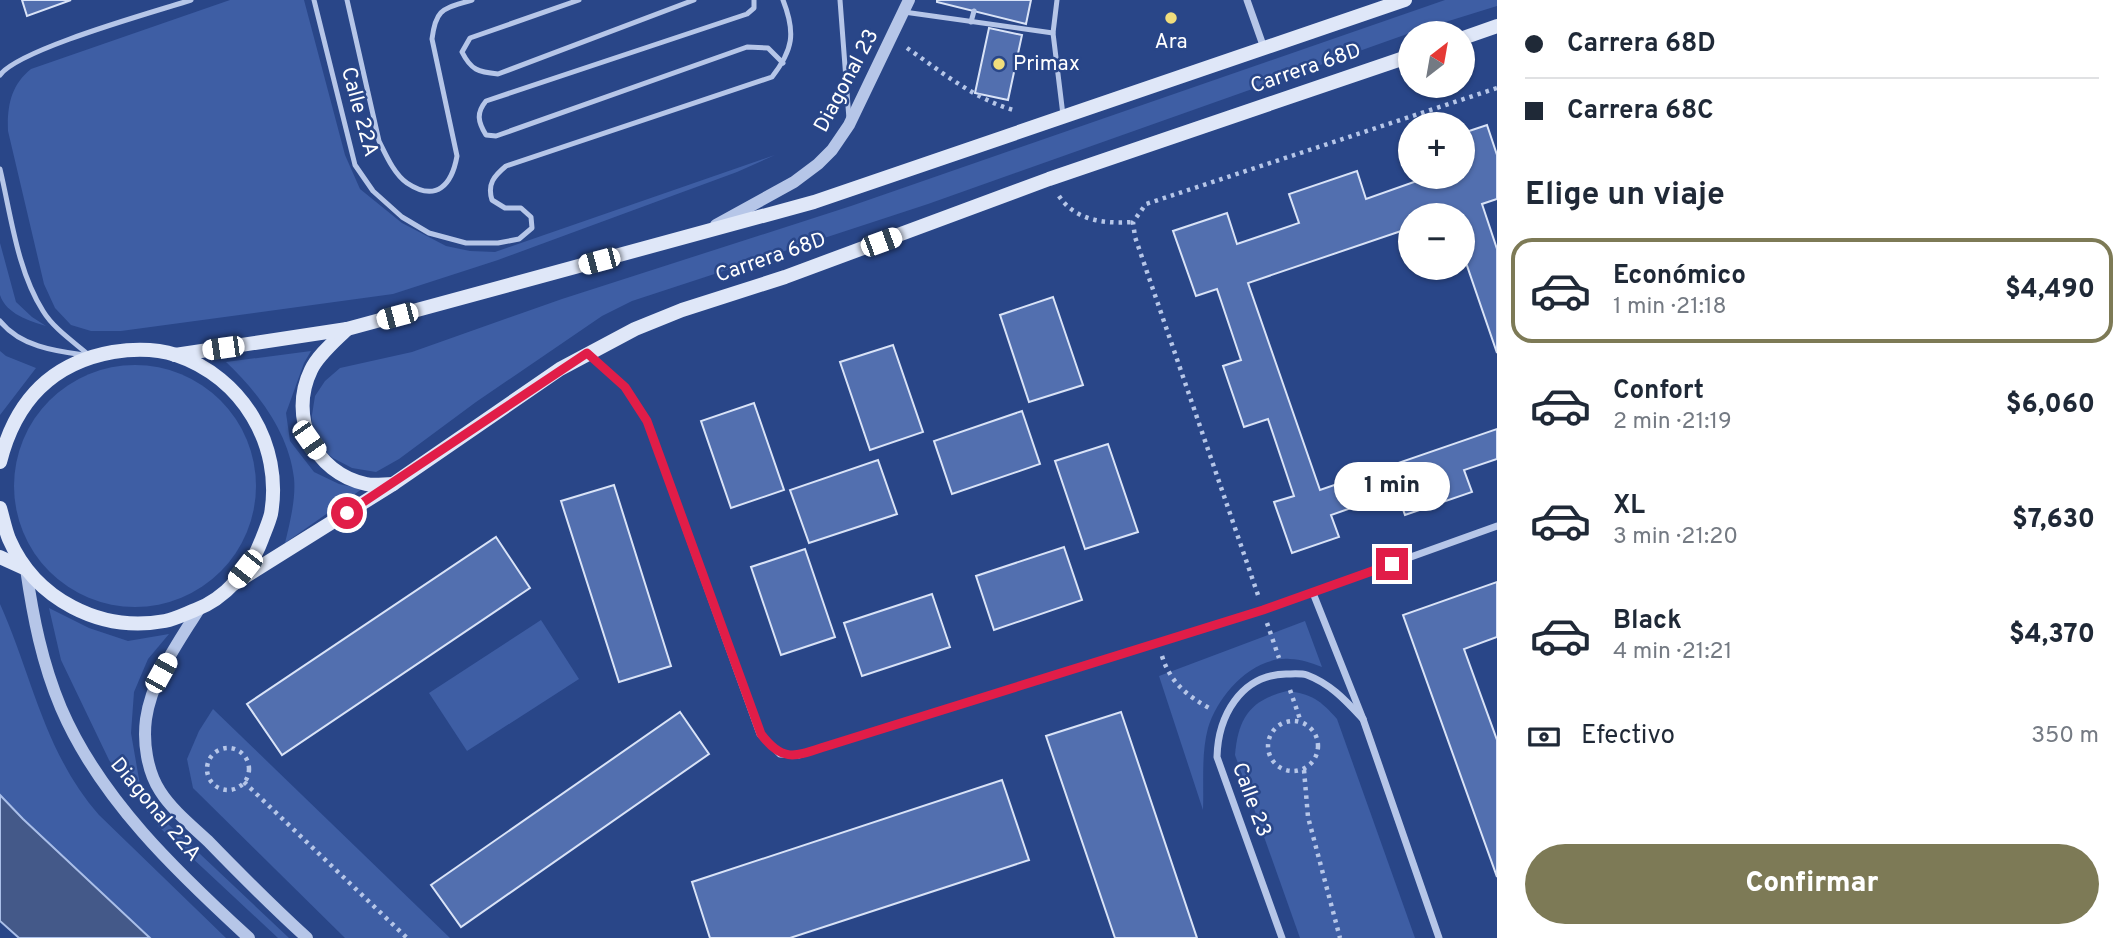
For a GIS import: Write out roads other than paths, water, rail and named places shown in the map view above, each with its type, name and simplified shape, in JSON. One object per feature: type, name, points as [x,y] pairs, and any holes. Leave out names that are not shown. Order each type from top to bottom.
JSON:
[{"type":"main road","name":"Carrera 68D","points":[[175,355],[347,329],[814,202],[1405,0]]},
{"type":"main road","points":[[1475,34],[1497,26]]},
{"type":"main road","name":"Carrera 68D","points":[[233,584],[393,484],[587,353],[635,328],[785,277],[1049,179],[1398,60]]},
{"type":"main road","points":[[347,329],[312,367],[303,391],[301,416],[309,440],[323,461],[344,476],[367,484],[393,484]]},
{"type":"main road","points":[[0,462],[6,438],[18,414],[32,395],[55,374],[90,356],[132,349],[175,355],[212,372],[243,400],[263,433],[273,474],[271,515],[256,554],[233,584],[199,609],[166,621],[131,624],[96,618],[63,603],[43,588],[26,569],[8,538],[0,508]]},
{"type":"main road","points":[[0,557],[26,569]]},
{"type":"street","points":[[1247,0],[1264,48]]},
{"type":"street","name":"Diagonal 23","points":[[700,234],[794,182],[832,150],[849,125],[906,6]]},
{"type":"street","points":[[587,353],[625,387],[647,421],[761,734],[780,754],[799,755],[1263,610],[1497,526]]},
{"type":"street","name":"Diagonal 22A","points":[[26,569],[34,628],[46,667],[62,710],[87,757],[107,787],[155,845],[249,938]]},
{"type":"street","name":"Calle 23","points":[[1313,593],[1363,719],[1439,938]]},
{"type":"street","name":"Diagonal 22A","points":[[199,609],[161,673],[151,696],[146,719],[150,772],[160,792],[182,816],[307,938]]},
{"type":"street","name":"Calle 23","points":[[1282,938],[1217,757],[1217,737],[1224,715],[1248,686],[1261,678],[1305,674],[1334,689],[1363,719]]},
{"type":"lane","points":[[0,75],[30,54],[191,0]]},
{"type":"lane","name":"Calle 22A","points":[[314,0],[355,165],[373,191],[402,217],[429,233],[466,243],[498,243],[519,239],[532,228],[530,217],[521,208],[505,208],[492,200],[489,190],[494,176],[506,166],[772,77],[783,63]]},
{"type":"lane","name":"Calle 22A","points":[[347,0],[379,141],[389,162],[407,183],[429,192],[441,189],[454,174],[457,156],[432,39],[434,22],[442,10],[472,0]]},
{"type":"lane","points":[[579,0],[470,38],[462,52],[470,67],[480,72],[498,74],[694,0]]},
{"type":"lane","points":[[754,0],[754,8],[747,13],[486,101],[480,108],[479,123],[486,135],[496,135],[747,47],[768,48],[783,63],[791,44],[792,29],[783,0]]},
{"type":"lane","points":[[839,0],[849,125]]},
{"type":"lane","points":[[1057,0],[1053,33],[1064,117]]},
{"type":"lane","points":[[906,6],[971,22],[1053,33]]},
{"type":"lane","points":[[971,22],[974,11]]},
{"type":"lane","points":[[0,169],[24,270],[43,311],[90,356]]},
{"type":"lane","points":[[0,321],[21,338],[49,350],[90,356]]},
{"type":"place","name":"Ara","points":[[1171,18]]},
{"type":"place","name":"Primax","points":[[999,64]]}]
